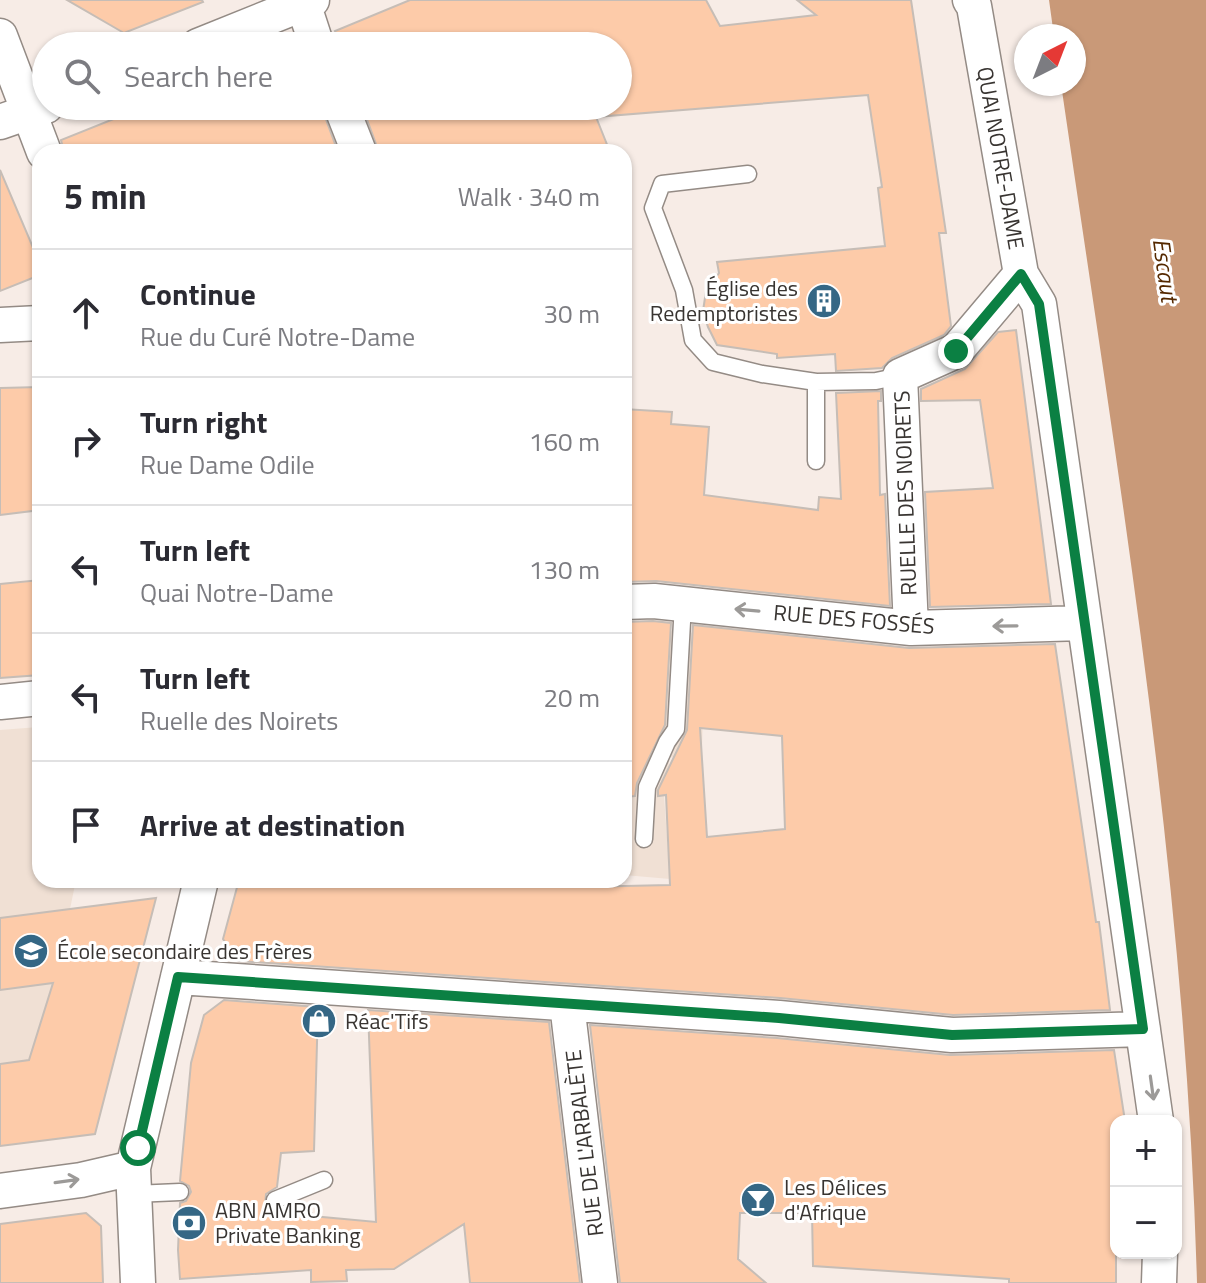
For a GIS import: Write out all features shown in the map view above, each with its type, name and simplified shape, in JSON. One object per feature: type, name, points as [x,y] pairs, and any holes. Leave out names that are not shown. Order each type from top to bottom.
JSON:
[{"type":"street","name":"QUAI NOTRE-DAME","points":[[970,0],[974,6],[1021,274],[1039,304],[1155,1115]]},
{"type":"street","points":[[233,32],[308,2],[314,32]]},
{"type":"street","points":[[0,36],[25,113],[40,144]]},
{"type":"street","points":[[346,120],[356,144]]},
{"type":"street","name":"RUELLE DES NOIRETS","points":[[911,628],[900,376],[956,351],[1021,274]]},
{"type":"street","points":[[0,325],[32,323]]},
{"type":"street","name":"RUE DES FOSSÉS","points":[[632,602],[779,612],[911,628],[1083,623]]},
{"type":"street","points":[[0,702],[32,699]]},
{"type":"street","points":[[138,1283],[134,1181],[199,888]]},
{"type":"street","points":[[178,977],[810,1021],[952,1035],[1143,1029]]},
{"type":"street","name":"RUE DE L'ARBALÈTE","points":[[567,1004],[600,1283]]},
{"type":"street","points":[[0,1191],[81,1180],[134,1181]]},
{"type":"street","points":[[1159,1283],[1160,1259]]},
{"type":"lane","points":[[748,174],[662,184],[653,208],[684,290],[693,340],[713,362],[762,374],[816,382],[876,381],[900,376]]},
{"type":"lane","points":[[816,382],[816,461]]},
{"type":"lane","points":[[644,839],[647,787],[676,729],[683,604]]},
{"type":"lane","points":[[275,1200],[324,1180]]},
{"type":"lane","points":[[134,1181],[180,1192]]},
{"type":"shaded area","points":[[667,630],[705,634],[702,750],[694,749],[694,759],[669,757],[668,793],[664,796],[670,879],[632,876],[632,737],[639,760],[650,762],[666,699]]},
{"type":"shaded area","name":"École secondaire des Frères","points":[[32,728],[32,888],[74,888],[46,1140],[0,1146],[0,730]]},
{"type":"water","name":"Escaut","points":[[1049,0],[1206,0],[1206,1283],[1197,1283],[1179,982],[1147,682],[1063,96],[1086,96],[1086,24],[1052,24]]},
{"type":"building","points":[[67,0],[203,2],[127,32]]},
{"type":"building","points":[[410,0],[706,0],[720,26],[816,15],[797,0],[911,0],[946,233],[939,233],[951,326],[944,335],[892,358],[882,368],[836,371],[835,354],[777,358],[777,354],[717,345],[708,327],[703,311],[706,291],[719,273],[717,262],[885,246],[878,188],[882,187],[868,95],[632,114],[632,32],[335,31]]},
{"type":"building","points":[[111,120],[326,120],[335,144],[62,144],[61,140]]},
{"type":"building","points":[[367,120],[597,120],[607,144],[376,144]]},
{"type":"building","points":[[0,170],[32,245],[32,278],[0,291]]},
{"type":"building","points":[[1016,330],[1051,604],[930,607],[925,492],[993,488],[980,400],[921,401],[921,389],[965,369],[998,332]]},
{"type":"building","points":[[32,387],[32,511],[0,515],[0,388]]},
{"type":"building","points":[[881,391],[881,401],[878,401],[880,495],[885,494],[890,606],[656,581],[632,582],[632,410],[672,412],[671,424],[709,427],[704,495],[818,510],[819,497],[841,499],[836,393]]},
{"type":"building","points":[[32,581],[32,676],[0,678],[0,584]]},
{"type":"building","points":[[632,622],[671,623],[665,725],[637,783],[635,796],[632,796]]},
{"type":"building","points":[[693,625],[909,648],[1055,644],[1110,1010],[953,1015],[780,998],[238,961],[223,939],[237,888],[632,888],[670,885],[666,795],[658,796],[658,790],[687,730]],"holes":[[[700,728],[782,736],[785,829],[707,837]]]},
{"type":"building","points":[[156,898],[95,1134],[0,1146],[0,1064],[29,1060],[53,983],[0,990],[0,918]]},
{"type":"building","points":[[224,1000],[318,1007],[314,1151],[281,1153],[277,1187],[266,1194],[265,1205],[273,1211],[376,1222],[368,1010],[549,1022],[580,1283],[470,1283],[464,1224],[394,1269],[346,1270],[347,1281],[311,1282],[311,1270],[180,1279],[180,1203],[186,1201],[191,1192],[189,1186],[180,1181],[191,1063],[204,1015]]},
{"type":"building","points":[[590,1025],[777,1038],[950,1055],[1114,1050],[1124,1115],[1110,1115],[1110,1259],[1116,1259],[1116,1283],[1009,1283],[1009,1279],[813,1266],[812,1213],[740,1213],[738,1259],[766,1283],[620,1283]]},
{"type":"building","points":[[86,1213],[101,1226],[103,1283],[0,1283],[0,1224]]},
{"type":"place","name":"Église des Redemptoristes","points":[[824,301]]},
{"type":"place","name":"École secondaire des Frères","points":[[31,951]]},
{"type":"place","name":"Réac'Tifs","points":[[319,1021]]},
{"type":"place","name":"Les Délices d'Afrique","points":[[758,1200]]},
{"type":"place","name":"ABN AMRO Private Banking","points":[[189,1223]]},
{"type":"route","points":[[138,1148],[178,977],[779,1018],[952,1035],[1143,1029],[1039,304],[1021,274],[956,351]]}]
